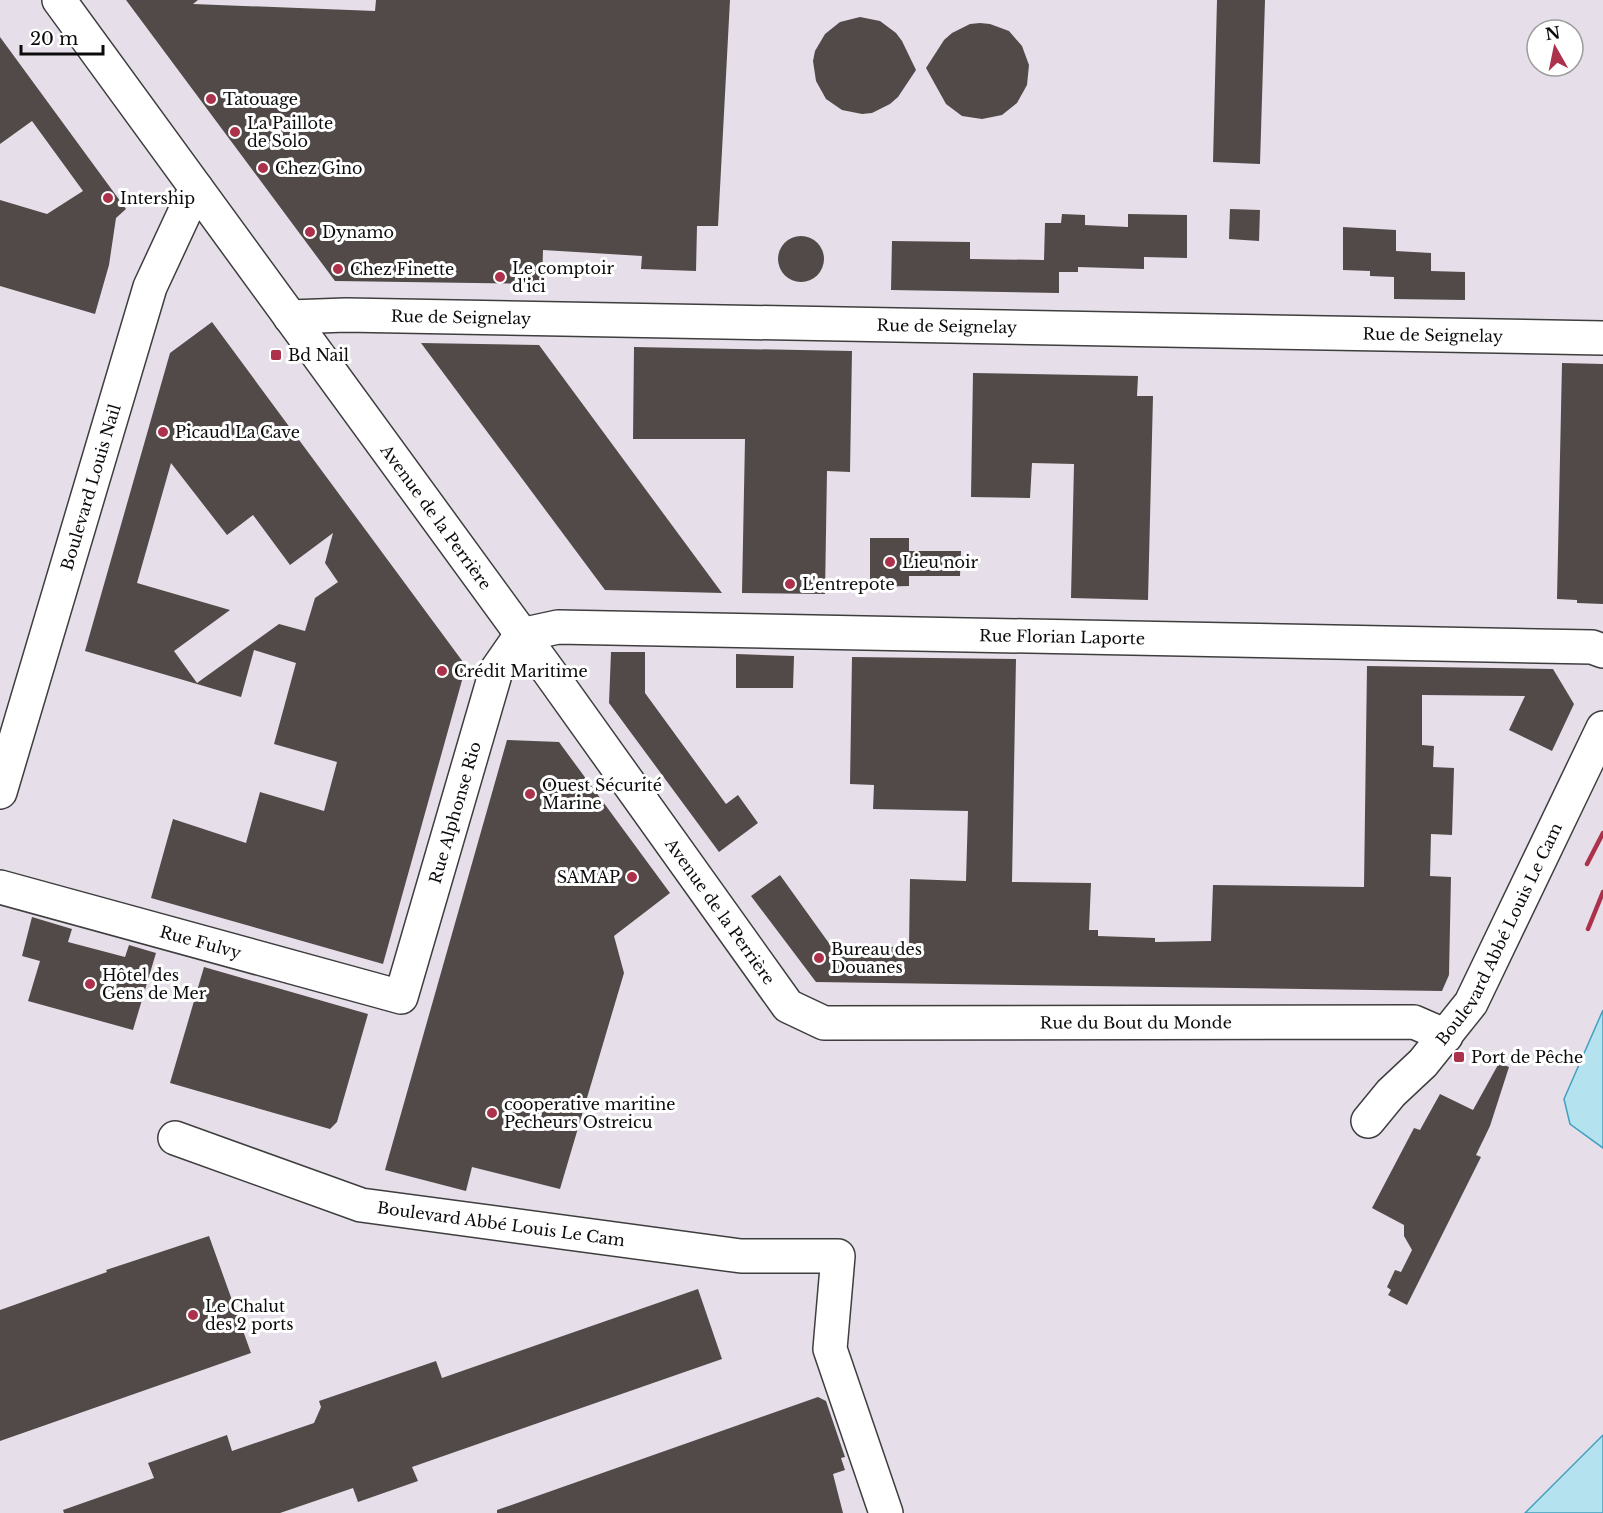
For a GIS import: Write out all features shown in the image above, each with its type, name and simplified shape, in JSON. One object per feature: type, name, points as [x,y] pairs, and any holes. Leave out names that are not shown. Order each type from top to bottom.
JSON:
[{"type":"street","name":"Avenue de la Perrière","points":[[59,0],[788,1006],[824,1023]]},
{"type":"street","name":"Boulevard Louis Nail","points":[[0,792],[150,287],[196,188]]},
{"type":"street","name":"Rue de Seignelay","points":[[290,317],[346,315],[1603,338]]},
{"type":"street","name":"Rue Florian Laporte","points":[[521,635],[558,627],[1592,647],[1603,651]]},
{"type":"street","name":"Rue Alphonse Rio","points":[[401,997],[496,671],[521,635]]},
{"type":"street","name":"Boulevard Abbé Louis Le Cam","points":[[1368,1121],[1391,1093],[1424,1063],[1471,1003],[1603,728]]},
{"type":"street","name":"Rue Fulvy","points":[[0,887],[401,997]]},
{"type":"street","name":"Rue du Bout du Monde","points":[[824,1023],[1414,1022],[1446,1036]]},
{"type":"street","name":"Boulevard Abbé Louis Le Cam","points":[[175,1138],[361,1205],[741,1256],[838,1256],[830,1349],[886,1513]]},
{"type":"shaded area","points":[[0,0],[1603,0],[1603,1010],[1564,1099],[1570,1124],[1603,1148],[1603,1435],[1525,1513],[0,1513]]},
{"type":"water","points":[[1603,1010],[1603,1148],[1570,1124],[1564,1099]]},
{"type":"water","points":[[1603,1435],[1603,1513],[1525,1513]]},
{"type":"building","points":[[126,0],[198,0],[193,4],[375,11],[376,0],[730,0],[718,226],[697,226],[696,271],[641,269],[642,256],[543,250],[542,284],[335,281]]},
{"type":"building","points":[[1217,0],[1265,0],[1260,164],[1213,162]]},
{"type":"building","points":[[860,17],[880,21],[896,33],[916,70],[898,97],[890,104],[872,113],[862,114],[842,110],[826,99],[816,81],[813,61],[815,51],[825,34],[840,22]]},
{"type":"building","points":[[980,23],[1009,31],[1022,46],[1029,65],[1027,85],[1017,103],[1002,115],[982,119],[962,116],[946,104],[926,68],[944,40],[952,33],[970,24]]},
{"type":"building","points":[[0,37],[126,209],[116,218],[109,265],[95,314],[0,286],[0,200],[47,214],[83,191],[32,121],[0,144]]},
{"type":"building","points":[[1230,209],[1260,210],[1259,241],[1229,239]]},
{"type":"building","points":[[1062,214],[1085,215],[1085,225],[1128,227],[1128,214],[1187,215],[1187,258],[1144,257],[1144,269],[1078,267],[1078,272],[1059,272],[1059,293],[891,290],[892,241],[970,242],[970,259],[1044,260],[1045,223],[1061,223]]},
{"type":"building","points":[[1343,227],[1396,230],[1396,251],[1431,253],[1431,271],[1465,272],[1465,300],[1394,299],[1394,277],[1370,276],[1370,271],[1343,270]]},
{"type":"building","points":[[801,236],[817,243],[824,259],[817,275],[801,282],[785,275],[778,259],[785,243]]},
{"type":"building","points":[[212,322],[466,666],[383,964],[151,898],[173,819],[246,843],[260,792],[324,811],[337,762],[274,744],[296,663],[254,650],[241,697],[85,651],[170,353]],"holes":[[[171,463],[227,535],[253,515],[290,565],[333,533],[325,563],[338,582],[315,598],[305,631],[279,624],[197,683],[174,651],[230,610],[137,583]]]},
{"type":"building","points":[[421,343],[539,345],[722,593],[605,590]]},
{"type":"building","points":[[634,347],[852,351],[850,472],[827,471],[825,594],[742,593],[745,439],[633,439]]},
{"type":"building","points":[[1562,363],[1603,364],[1603,604],[1577,603],[1577,600],[1557,599]]},
{"type":"building","points":[[973,373],[1138,376],[1137,396],[1153,396],[1148,600],[1071,598],[1074,464],[1032,463],[1030,498],[971,497]]},
{"type":"building","points":[[870,538],[909,538],[909,551],[961,551],[960,576],[909,576],[909,586],[870,587]]},
{"type":"building","points":[[611,652],[645,652],[645,693],[726,804],[738,795],[758,823],[719,852],[609,703]]},
{"type":"building","points":[[736,654],[794,656],[793,688],[736,688]]},
{"type":"building","points":[[852,657],[1016,659],[1012,882],[1091,883],[1089,930],[1098,930],[1098,936],[1155,938],[1155,942],[1211,941],[1213,885],[1364,887],[1367,666],[1553,669],[1574,704],[1552,751],[1509,730],[1525,696],[1422,695],[1422,745],[1434,746],[1433,767],[1454,768],[1452,835],[1431,834],[1430,876],[1451,877],[1449,975],[1442,991],[816,982],[751,896],[780,875],[831,946],[909,947],[910,879],[966,881],[968,811],[873,809],[874,785],[850,784]]},
{"type":"building","points":[[507,740],[559,742],[670,893],[614,936],[624,973],[560,1189],[472,1167],[466,1191],[385,1170]]},
{"type":"building","name":"Hôtel des Gens de Mer","points":[[32,917],[72,929],[68,942],[125,957],[129,945],[156,953],[133,1030],[28,1001],[40,961],[22,956]]},
{"type":"building","points":[[204,967],[368,1014],[337,1122],[330,1129],[170,1083]]},
{"type":"building","points":[[1499,1063],[1509,1067],[1490,1126],[1476,1155],[1481,1157],[1407,1305],[1388,1295],[1391,1290],[1387,1287],[1395,1270],[1401,1272],[1412,1250],[1404,1236],[1404,1225],[1372,1208],[1414,1128],[1420,1130],[1440,1094],[1473,1110]]},
{"type":"building","points":[[209,1236],[251,1353],[0,1441],[0,1310],[107,1272],[106,1270]]},
{"type":"building","points":[[698,1289],[722,1359],[412,1467],[418,1481],[358,1502],[353,1488],[280,1513],[64,1513],[63,1510],[154,1478],[148,1463],[227,1435],[232,1451],[314,1423],[321,1407],[319,1401],[436,1361],[442,1378]]},
{"type":"building","points":[[818,1397],[826,1401],[845,1457],[841,1458],[845,1470],[833,1474],[843,1513],[497,1513],[497,1510]]},
{"type":"railway","points":[[1587,864],[1603,833]]},
{"type":"railway","points":[[1588,929],[1603,892]]},
{"type":"place","name":"Tatouage","points":[[211,99]]},
{"type":"place","name":"La Paillote de Solo","points":[[235,132]]},
{"type":"place","name":"Chez Gino","points":[[263,168]]},
{"type":"place","name":"Intership","points":[[108,198]]},
{"type":"place","name":"Dynamo","points":[[310,232]]},
{"type":"place","name":"Chez Finette","points":[[338,269]]},
{"type":"place","name":"Le comptoir d'ici","points":[[500,277]]},
{"type":"place","name":"Bd Nail","points":[[276,355]]},
{"type":"place","name":"Picaud La Cave","points":[[163,432]]},
{"type":"place","name":"Lieu noir","points":[[890,562]]},
{"type":"place","name":"L'entrepote","points":[[790,584]]},
{"type":"place","name":"Crédit Maritime","points":[[442,671]]},
{"type":"place","name":"Ouest Sécurité Marine","points":[[530,794]]},
{"type":"place","name":"SAMAP","points":[[632,877]]},
{"type":"place","name":"Bureau des Douanes","points":[[819,958]]},
{"type":"place","name":"Hôtel des Gens de Mer","points":[[90,984]]},
{"type":"place","name":"Port de Pêche","points":[[1459,1057]]},
{"type":"place","name":"cooperative maritine Pecheurs Ostreicu","points":[[492,1113]]},
{"type":"place","name":"Le Chalut des 2 ports","points":[[193,1315]]}]
